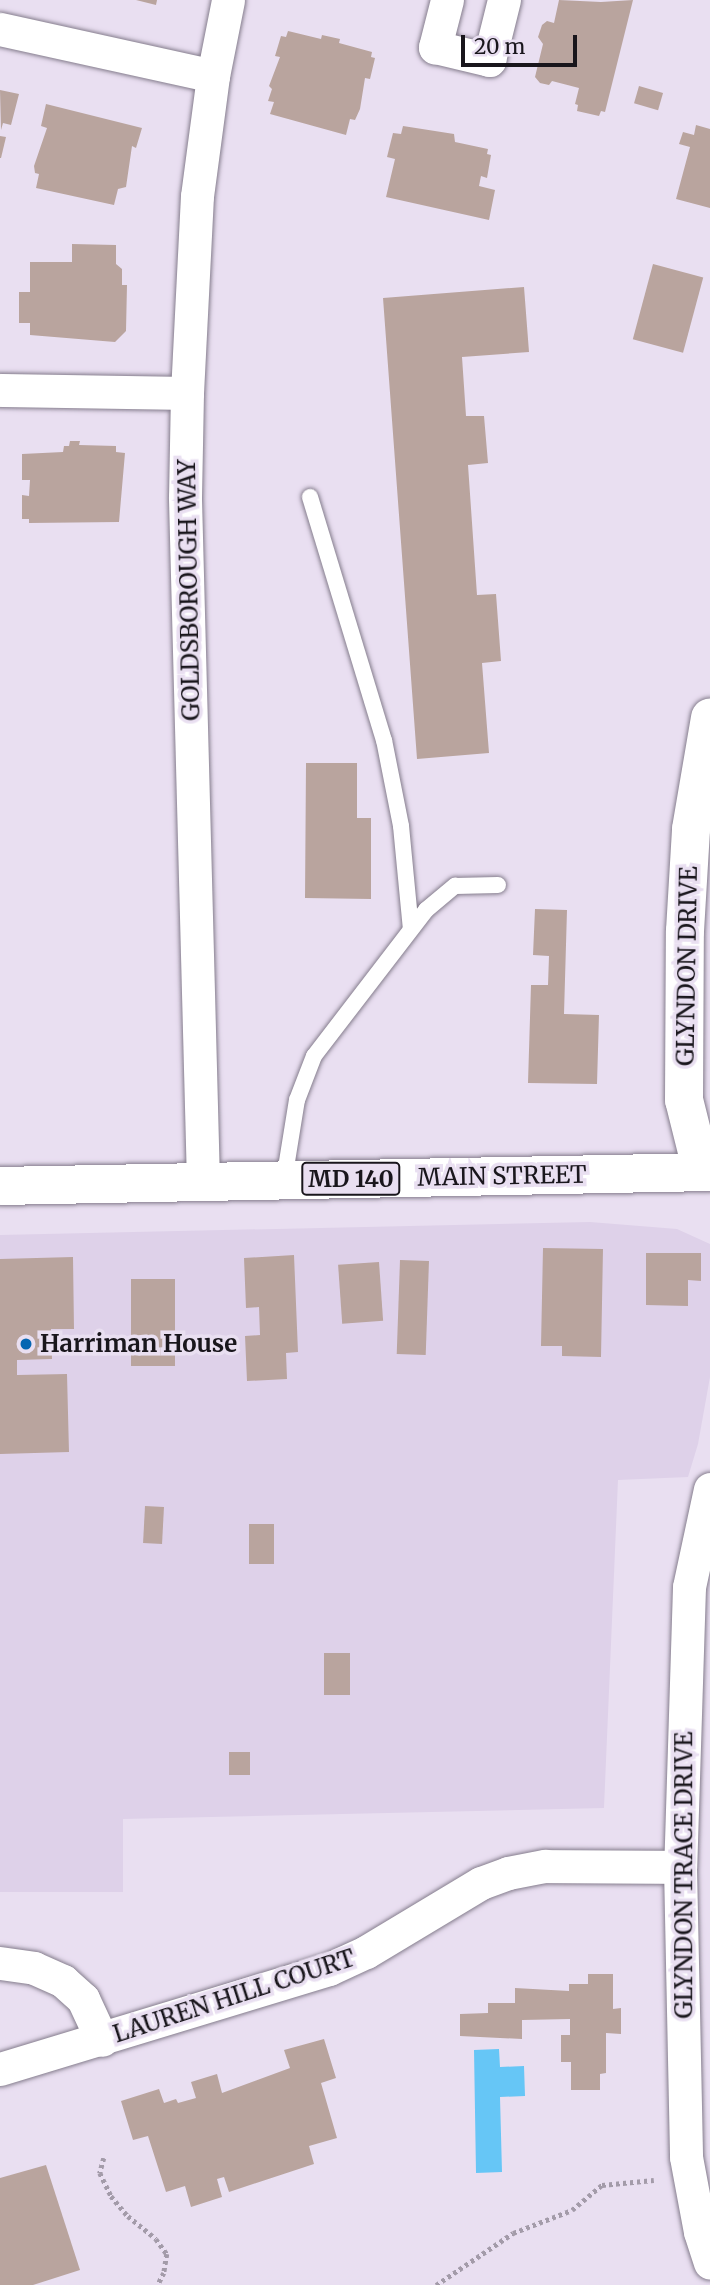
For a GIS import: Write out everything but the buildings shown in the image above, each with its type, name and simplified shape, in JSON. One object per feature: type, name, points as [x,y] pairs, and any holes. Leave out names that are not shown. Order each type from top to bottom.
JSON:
[{"type":"main road","name":"GLYNDON DRIVE","points":[[707,1178],[684,1100],[691,932],[691,829],[710,718]]},
{"type":"main road","name":"MAIN STREET","points":[[0,1186],[284,1180],[707,1178]]},
{"type":"street","name":"GOLDSBOROUGH WAY","points":[[203,1182],[185,497],[187,393],[197,197],[213,76],[228,0]]},
{"type":"street","points":[[438,2],[435,47],[489,60],[504,0]]},
{"type":"street","points":[[0,29],[213,76]]},
{"type":"street","points":[[0,390],[187,393]]},
{"type":"street","name":"GLYNDON TRACE DRIVE","points":[[710,1489],[689,1587],[680,1867],[687,2157],[700,2232],[710,2262]]},
{"type":"street","name":"LAUREN HILL COURT","points":[[0,2069],[329,1969],[366,1952],[481,1883],[508,1873],[545,1866],[680,1867]]},
{"type":"street","name":"LAUREN HILL COURT","points":[[0,1963],[34,1968],[63,1980],[83,1999],[102,2040]]},
{"type":"lane","points":[[310,498],[384,740],[401,826],[411,929]]},
{"type":"lane","points":[[284,1180],[298,1100],[314,1056],[426,910],[455,886],[498,886]]},
{"type":"path","points":[[104,2158],[100,2173],[111,2196],[128,2216],[156,2239],[167,2254],[164,2273],[158,2285]]},
{"type":"path","points":[[436,2285],[513,2233],[572,2210],[601,2185],[690,2176]]},
{"type":"shaded area","points":[[590,1222],[677,1229],[710,1244],[710,1377],[698,1444],[688,1477],[618,1480],[604,1808],[123,1819],[123,1892],[0,1892],[0,1235]]},
{"type":"water","points":[[499,2049],[500,2067],[524,2066],[525,2096],[500,2097],[502,2172],[476,2173],[474,2050]]},
{"type":"place","name":"Harriman House","points":[[26,1344]]}]
